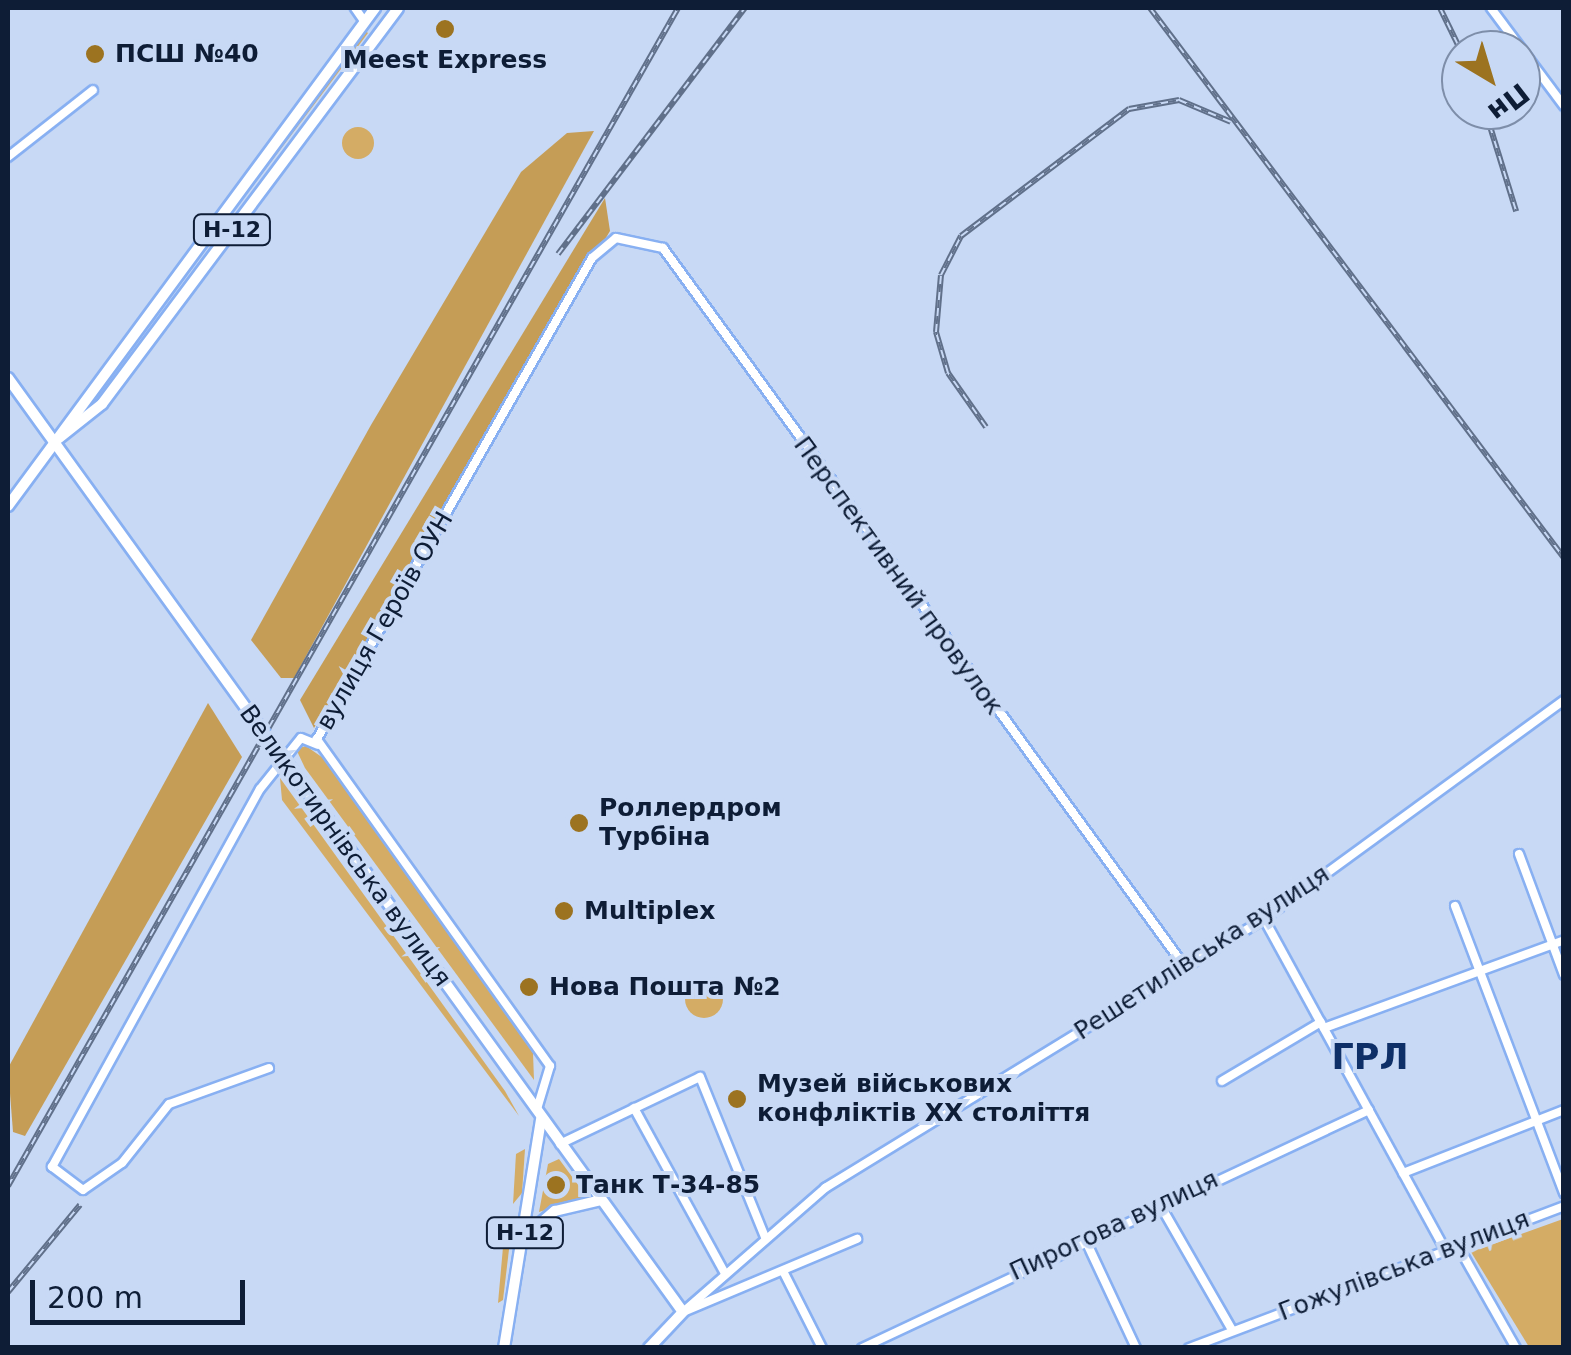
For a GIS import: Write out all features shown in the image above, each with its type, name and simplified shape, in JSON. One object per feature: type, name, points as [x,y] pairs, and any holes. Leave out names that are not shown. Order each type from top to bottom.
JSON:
[{"type":"main road","name":"Н-12","points":[[53,441],[104,367],[374,8]]},
{"type":"main road","name":"Н-12","points":[[53,441],[120,379],[398,8]]},
{"type":"main road","points":[[364,22],[378,34]]},
{"type":"main road","points":[[104,367],[120,379]]},
{"type":"main road","name":"Великотирнівська вулиця","points":[[8,378],[683,1312]]},
{"type":"main road","points":[[8,506],[53,441]]},
{"type":"main road","name":"Н-12","points":[[504,1348],[524,1239],[539,1116]]},
{"type":"main road","points":[[524,1239],[555,1211],[600,1200]]},
{"type":"main road","name":"Решетилівська вулиця","points":[[649,1348],[683,1312]]},
{"type":"street","points":[[355,8],[364,22]]},
{"type":"street","points":[[1491,8],[1564,106]]},
{"type":"street","points":[[8,157],[93,90]]},
{"type":"street","name":"Перспективний провулок","points":[[592,258],[616,238],[664,248],[1185,967]]},
{"type":"street","name":"вулиця Героїв ОУН","points":[[539,1116],[550,1066],[318,745],[592,258]]},
{"type":"street","name":"Решетилівська вулиця","points":[[683,1312],[765,1237],[858,1167],[1264,918],[1564,700]]},
{"type":"street","points":[[268,1068],[169,1104],[122,1163],[83,1190],[52,1167],[230,841],[301,738],[318,745]]},
{"type":"street","points":[[1519,854],[1564,975]]},
{"type":"street","points":[[1456,906],[1564,1194]]},
{"type":"street","points":[[1264,918],[1446,1251]]},
{"type":"street","points":[[1222,1081],[1322,1025],[1564,940]]},
{"type":"street","points":[[560,1144],[700,1077],[765,1237]]},
{"type":"street","points":[[634,1108],[724,1272]]},
{"type":"street","name":"Пирогова вулиця","points":[[862,1348],[1084,1237],[1368,1110]]},
{"type":"street","points":[[1403,1174],[1564,1110]]},
{"type":"street","points":[[1159,1203],[1232,1330]]},
{"type":"street","name":"Гожулівська вулиця","points":[[1189,1348],[1212,1343],[1232,1330],[1564,1206]]},
{"type":"street","points":[[1084,1237],[1136,1348]]},
{"type":"street","points":[[683,1312],[857,1239]]},
{"type":"street","points":[[1458,1246],[1516,1348]]},
{"type":"street","points":[[784,1272],[822,1348]]},
{"type":"shaded area","points":[[363,29],[368,33],[121,361]]},
{"type":"shaded area","points":[[358,127],[370,131],[374,143],[370,155],[358,159],[346,155],[342,143],[346,131]]},
{"type":"shaded area","points":[[594,131],[294,678],[281,678],[251,640],[371,425],[521,172],[567,133]]},
{"type":"shaded area","points":[[605,198],[610,231],[314,728],[300,700]]},
{"type":"shaded area","points":[[208,703],[242,757],[25,1136],[13,1132],[8,1068]]},
{"type":"shaded area","points":[[306,746],[326,760],[533,1053],[534,1080],[305,768],[296,749]]},
{"type":"shaded area","points":[[280,778],[505,1091],[519,1116],[282,800]]},
{"type":"shaded area","points":[[704,980],[717,986],[723,999],[717,1012],[704,1018],[691,1012],[685,999],[691,986]]},
{"type":"shaded area","points":[[525,1149],[522,1193],[513,1204],[516,1154]]},
{"type":"shaded area","points":[[559,1159],[587,1197],[539,1212],[548,1164]]},
{"type":"shaded area","points":[[1563,1219],[1563,1347],[1529,1347],[1471,1252]]},
{"type":"shaded area","points":[[512,1224],[503,1300],[498,1303],[504,1236]]},
{"type":"railway","points":[[8,1186],[678,8]]},
{"type":"railway","points":[[558,254],[745,8]]},
{"type":"railway","points":[[1150,8],[1564,558]]},
{"type":"railway","points":[[1440,8],[1451,30]]},
{"type":"railway","points":[[986,427],[948,373],[936,332],[941,275],[961,236],[1129,109],[1179,100],[1231,122]]},
{"type":"railway","points":[[1491,130],[1516,211]]},
{"type":"railway","points":[[8,1292],[80,1205]]},
{"type":"place","name":"Meest Express","points":[[445,29]]},
{"type":"place","name":"ПСШ №40","points":[[95,54]]},
{"type":"place","name":"Роллердром Турбіна","points":[[579,823]]},
{"type":"place","name":"Multiplex","points":[[564,911]]},
{"type":"place","name":"Нова Пошта №2","points":[[529,987]]},
{"type":"place","name":"Музей військових конфліктів ХХ століття","points":[[737,1099]]},
{"type":"place","name":"Танк Т-34-85","points":[[556,1185]]},
{"type":"district","name":"ГРЛ","points":[[1370,1057]]}]
